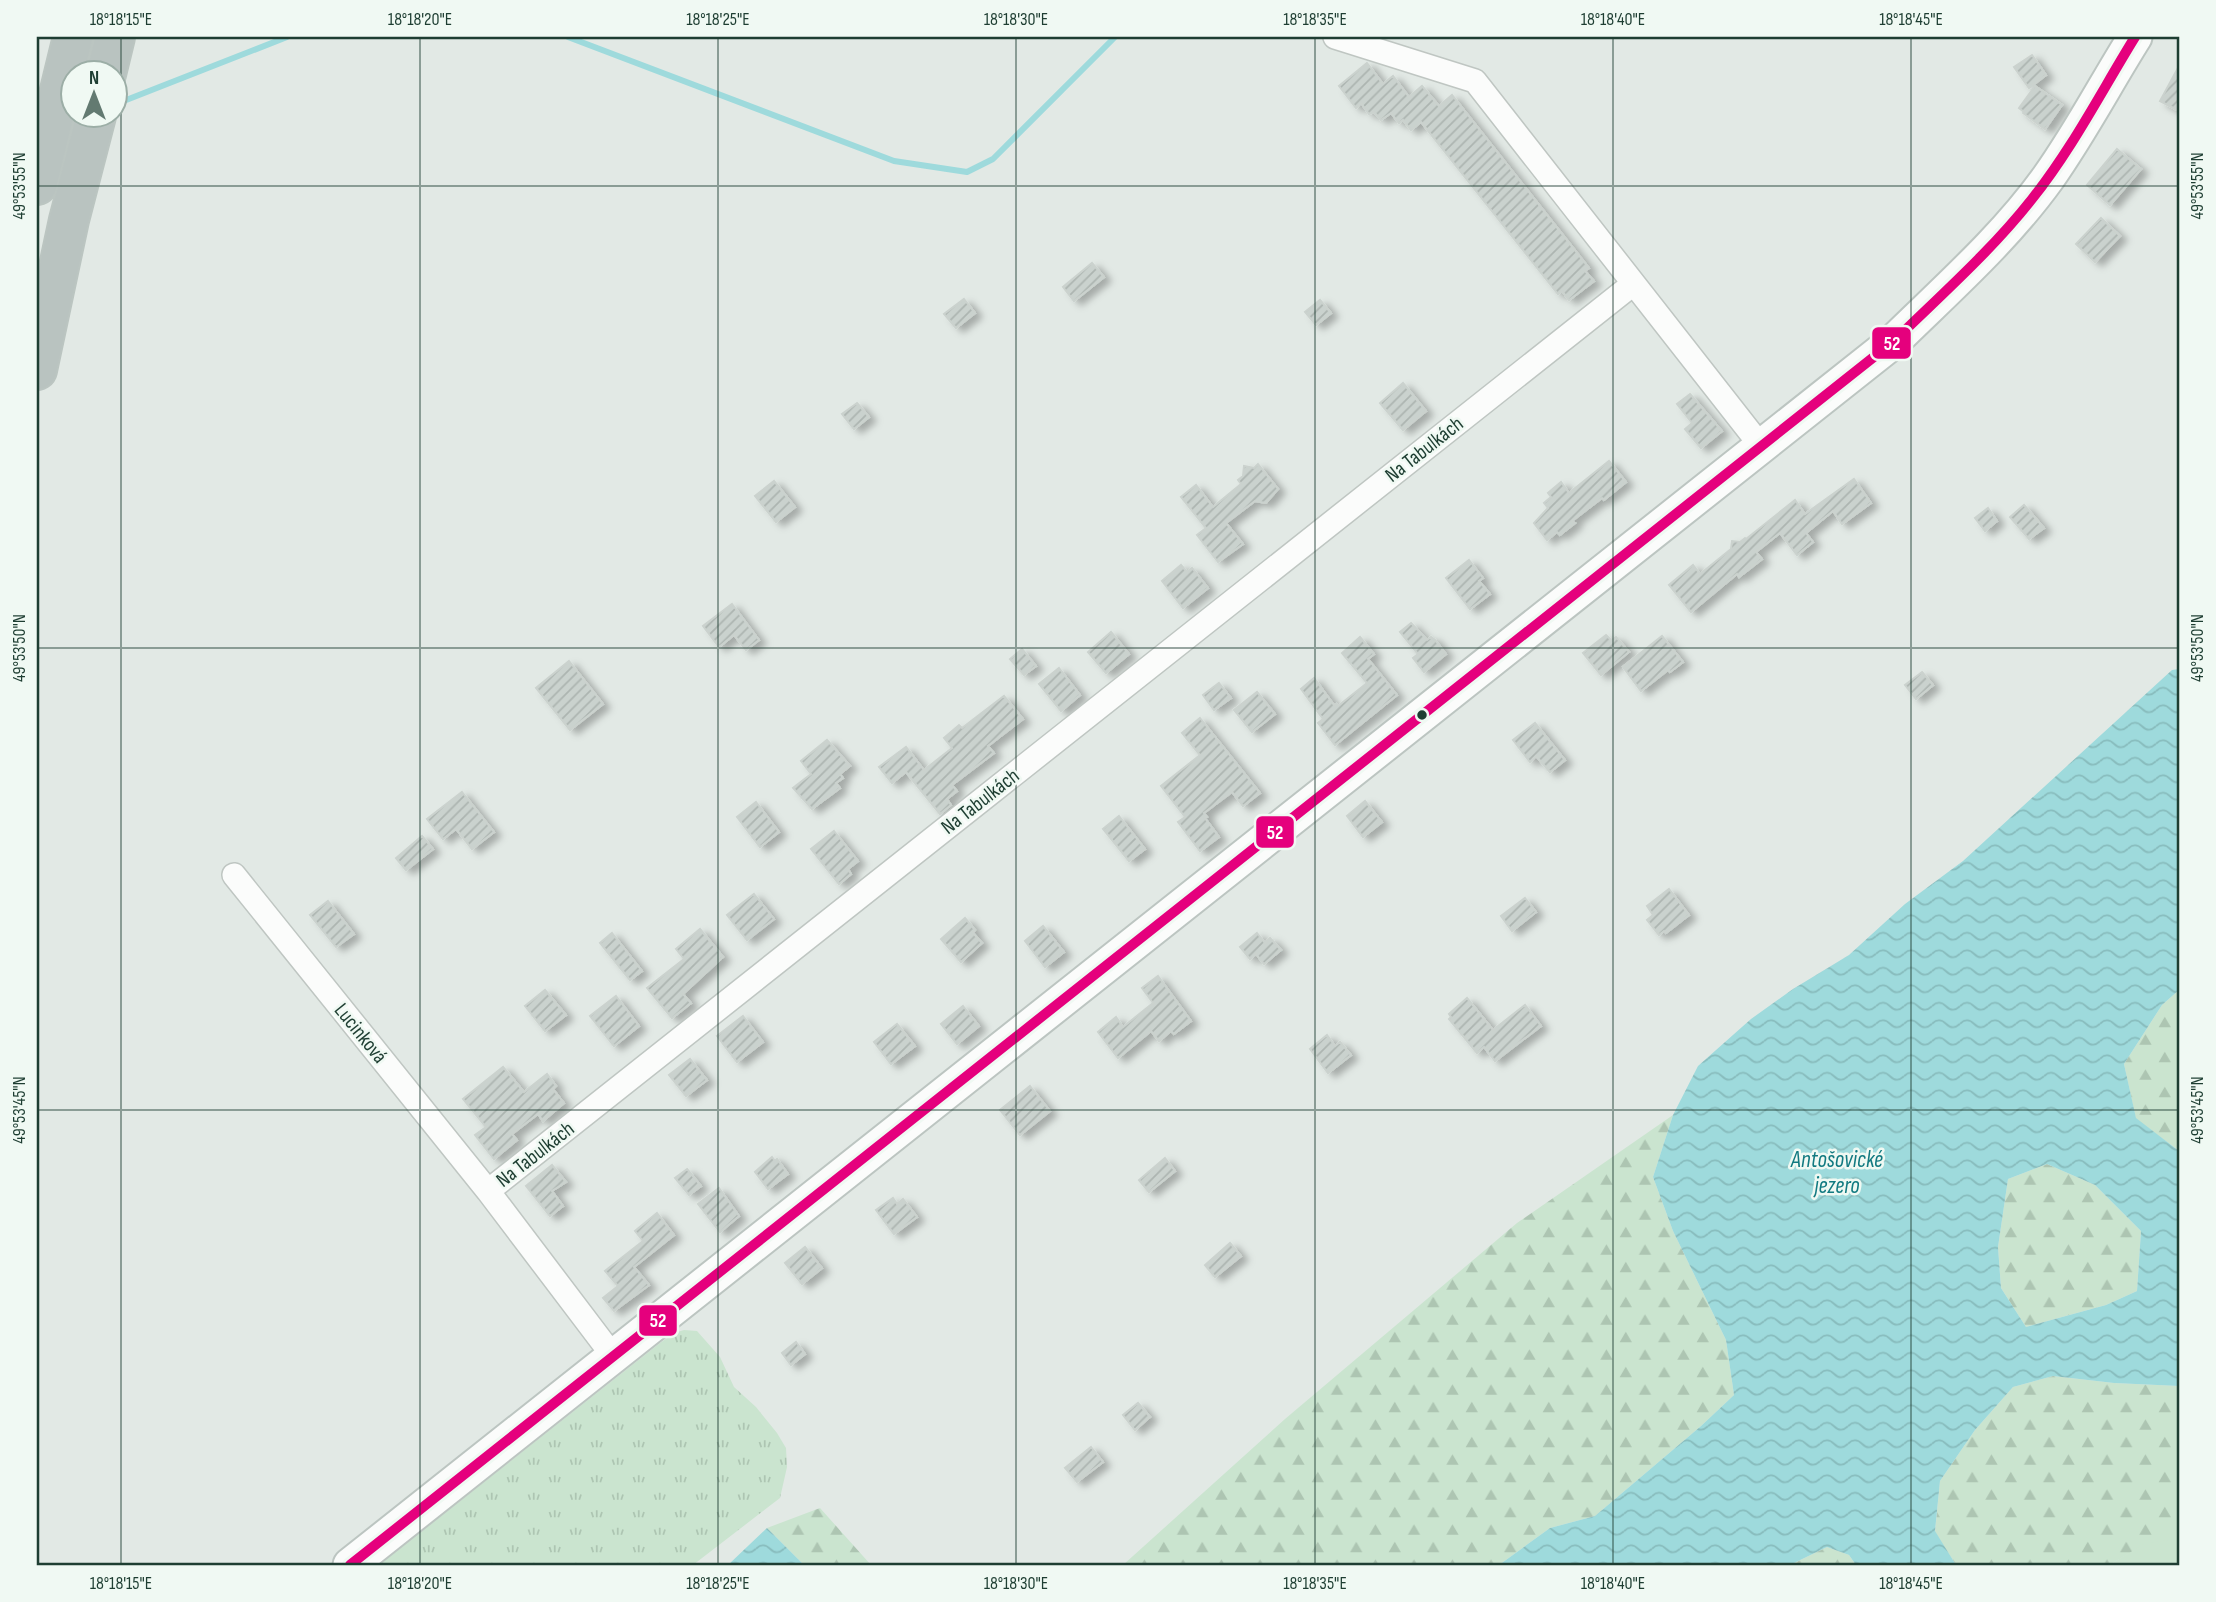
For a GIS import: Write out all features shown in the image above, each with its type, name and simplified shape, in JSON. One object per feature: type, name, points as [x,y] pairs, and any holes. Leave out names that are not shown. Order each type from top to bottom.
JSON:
[{"type":"highway","points":[[37,184],[73,37]]},
{"type":"highway","points":[[109,60],[115,37]]},
{"type":"highway","points":[[37,370],[69,220],[92,130]]},
{"type":"street","points":[[1335,37],[1475,81],[1761,446]]},
{"type":"street","points":[[350,1565],[1894,341],[1987,250],[2021,212],[2048,177],[2135,37]]},
{"type":"street","name":"Na Tabulkách","points":[[613,1356],[488,1191],[1633,284]]},
{"type":"street","name":"Lucinková","points":[[234,875],[488,1191]]},
{"type":"green space","points":[[2179,990],[2179,1151],[2136,1119],[2124,1064],[2162,1005]]},
{"type":"green space","points":[[1673,1115],[1653,1177],[1673,1231],[1726,1340],[1734,1395],[1595,1516],[1550,1528],[1499,1565],[1123,1565],[1285,1419],[1517,1223]]},
{"type":"green space","points":[[2047,1164],[2095,1185],[2141,1231],[2137,1291],[2106,1305],[2026,1327],[2001,1288],[1998,1247],[2008,1179]]},
{"type":"green space","points":[[684,1330],[697,1331],[720,1357],[734,1387],[756,1407],[786,1448],[787,1467],[780,1498],[693,1565],[379,1565],[660,1343],[674,1333]]},
{"type":"green space","points":[[2053,1376],[2114,1383],[2179,1386],[2179,1540],[2146,1544],[2109,1565],[1956,1565],[1935,1532],[1940,1481],[1975,1430],[2013,1387]]},
{"type":"green space","points":[[820,1508],[871,1565],[804,1565],[767,1528]]},
{"type":"green space","points":[[2179,1539],[2179,1565],[2109,1565],[2146,1543]]},
{"type":"green space","points":[[1827,1547],[1849,1555],[1856,1565],[1790,1565]]},
{"type":"water","name":"Antošovické jezero","points":[[2179,669],[2179,990],[2162,1005],[2124,1064],[2136,1118],[2179,1151],[2179,1386],[2114,1383],[2053,1376],[2013,1387],[1975,1430],[1940,1481],[1935,1531],[1956,1565],[1856,1565],[1849,1555],[1827,1547],[1790,1565],[1499,1565],[1550,1528],[1595,1516],[1734,1395],[1726,1340],[1673,1231],[1653,1177],[1673,1115],[1698,1066],[1751,1019],[1793,989],[1849,955],[1905,904],[1963,861],[2172,670]],"holes":[[[2047,1164],[2095,1185],[2141,1231],[2137,1291],[2106,1305],[2026,1327],[2001,1288],[1998,1247],[2008,1179]]]},
{"type":"water","points":[[767,1528],[804,1565],[728,1565]]},
{"type":"building","points":[[2032,55],[2046,75],[2029,88],[2014,67]]},
{"type":"building","points":[[1367,63],[1383,84],[1393,76],[1409,97],[1422,86],[1439,106],[1452,95],[1589,268],[1585,271],[1594,281],[1569,300],[1562,291],[1558,294],[1421,122],[1411,130],[1403,120],[1399,123],[1391,113],[1381,120],[1374,112],[1369,114],[1361,103],[1356,108],[1339,86]]},
{"type":"building","points":[[2179,66],[2179,111],[2160,101]]},
{"type":"building","points":[[2035,86],[2062,105],[2045,129],[2019,108]]},
{"type":"building","points":[[2117,149],[2141,169],[2110,205],[2087,185]]},
{"type":"building","points":[[2101,218],[2120,236],[2095,262],[2076,244]]},
{"type":"building","points":[[1092,263],[1104,277],[1074,301],[1063,287]]},
{"type":"building","points":[[964,299],[975,313],[956,328],[944,314]]},
{"type":"building","points":[[1320,300],[1331,313],[1316,325],[1305,312]]},
{"type":"building","points":[[1403,383],[1426,411],[1403,430],[1380,403]]},
{"type":"building","points":[[1690,394],[1722,431],[1701,448],[1685,429],[1692,423],[1677,404]]},
{"type":"building","points":[[857,403],[869,417],[854,429],[842,414]]},
{"type":"building","points":[[1609,461],[1626,482],[1572,521],[1575,523],[1560,535],[1557,532],[1547,540],[1534,523],[1548,508],[1544,503],[1551,497],[1548,493],[1561,482],[1569,493]]},
{"type":"building","points":[[1258,464],[1278,489],[1266,503],[1255,501],[1226,523],[1243,544],[1218,562],[1197,535],[1206,528],[1181,497],[1196,485],[1213,507],[1241,484],[1238,480],[1243,476],[1244,466],[1254,468]]},
{"type":"building","points":[[1854,479],[1871,503],[1842,524],[1833,511],[1806,533],[1813,542],[1797,555],[1780,533],[1756,552],[1762,559],[1739,577],[1737,574],[1691,612],[1669,585],[1693,565],[1700,574],[1731,549],[1732,541],[1740,542],[1746,539],[1795,500],[1805,514]]},
{"type":"building","points":[[774,481],[795,507],[776,522],[755,496]]},
{"type":"building","points":[[2024,505],[2044,528],[2029,539],[2010,517]]},
{"type":"building","points":[[1988,508],[1997,521],[1985,531],[1975,518]]},
{"type":"building","points":[[1469,560],[1483,578],[1479,581],[1490,594],[1470,609],[1446,578]]},
{"type":"building","points":[[1181,565],[1187,572],[1192,568],[1208,588],[1183,608],[1162,581]]},
{"type":"building","points":[[732,604],[759,640],[746,650],[734,635],[719,647],[703,626]]},
{"type":"building","points":[[1411,623],[1427,640],[1431,637],[1435,640],[1446,654],[1424,672],[1413,658],[1418,654],[1400,632]]},
{"type":"building","points":[[1111,632],[1129,654],[1106,673],[1088,652]]},
{"type":"building","points":[[1606,635],[1611,640],[1616,637],[1629,652],[1601,675],[1583,653]]},
{"type":"building","points":[[1662,636],[1683,662],[1641,691],[1623,667]]},
{"type":"building","points":[[1360,637],[1374,654],[1368,659],[1397,695],[1335,745],[1318,723],[1323,719],[1301,689],[1314,678],[1334,705],[1338,706],[1367,683],[1342,653]]},
{"type":"building","points":[[1022,649],[1036,666],[1024,675],[1010,659]]},
{"type":"building","points":[[569,661],[603,704],[570,730],[536,688]]},
{"type":"building","points":[[1059,668],[1080,695],[1061,711],[1039,684]]},
{"type":"building","points":[[1922,672],[1933,685],[1916,699],[1905,685]]},
{"type":"building","points":[[1219,683],[1231,698],[1214,710],[1203,695]]},
{"type":"building","points":[[1257,692],[1275,714],[1252,732],[1234,710]]},
{"type":"building","points":[[1004,696],[1023,719],[988,746],[994,753],[952,785],[957,791],[947,799],[951,805],[940,814],[906,772],[892,783],[879,767],[906,747],[924,770],[952,748],[944,738],[959,725],[962,728]]},
{"type":"building","points":[[1200,718],[1260,793],[1243,806],[1232,792],[1204,813],[1219,837],[1200,851],[1178,822],[1185,817],[1161,786],[1200,755],[1182,733]]},
{"type":"building","points":[[1535,723],[1565,760],[1550,772],[1536,756],[1530,762],[1513,740]]},
{"type":"building","points":[[827,740],[850,766],[840,774],[843,778],[836,783],[840,788],[812,809],[793,788],[811,774],[801,761]]},
{"type":"building","points":[[462,792],[494,832],[472,849],[456,829],[443,839],[427,819]]},
{"type":"building","points":[[1365,801],[1382,822],[1363,837],[1347,816]]},
{"type":"building","points":[[756,802],[779,832],[760,847],[737,817]]},
{"type":"building","points":[[1119,816],[1145,849],[1129,861],[1103,829]]},
{"type":"building","points":[[834,831],[858,861],[848,869],[851,874],[839,884],[811,849]]},
{"type":"building","points":[[422,836],[433,849],[406,870],[396,858]]},
{"type":"building","points":[[1669,889],[1689,915],[1666,933],[1664,931],[1659,935],[1647,920],[1653,915],[1647,906]]},
{"type":"building","points":[[754,894],[774,919],[747,940],[727,915]]},
{"type":"building","points":[[1525,898],[1536,912],[1512,931],[1501,916]]},
{"type":"building","points":[[328,901],[354,934],[336,947],[310,915]]},
{"type":"building","points":[[965,918],[982,943],[961,962],[941,939]]},
{"type":"building","points":[[1043,926],[1064,952],[1045,967],[1025,941]]},
{"type":"building","points":[[700,929],[723,957],[683,994],[691,1003],[672,1018],[647,988],[684,959],[676,949]]},
{"type":"building","points":[[612,933],[642,971],[630,980],[600,943]]},
{"type":"building","points":[[1257,933],[1265,943],[1270,938],[1281,950],[1264,964],[1256,954],[1250,959],[1240,947]]},
{"type":"building","points":[[1158,976],[1191,1021],[1174,1034],[1171,1031],[1159,1041],[1151,1031],[1118,1058],[1098,1032],[1116,1017],[1123,1027],[1153,1003],[1142,988]]},
{"type":"building","points":[[545,990],[566,1015],[545,1031],[525,1006]]},
{"type":"building","points":[[616,996],[639,1026],[614,1046],[590,1016]]},
{"type":"building","points":[[1467,998],[1493,1030],[1525,1005],[1541,1026],[1495,1061],[1484,1047],[1477,1053],[1449,1019],[1449,1014]]},
{"type":"building","points":[[963,1006],[979,1026],[957,1044],[941,1024]]},
{"type":"building","points":[[743,1016],[763,1042],[737,1062],[717,1036]]},
{"type":"building","points":[[897,1024],[915,1046],[891,1064],[874,1042]]},
{"type":"building","points":[[1327,1035],[1335,1046],[1340,1042],[1351,1055],[1328,1073],[1310,1049]]},
{"type":"building","points":[[690,1059],[707,1080],[686,1096],[669,1075]]},
{"type":"building","points":[[503,1067],[524,1092],[547,1074],[556,1086],[553,1089],[564,1103],[543,1121],[538,1114],[512,1134],[517,1140],[494,1159],[475,1135],[486,1127],[463,1099]]},
{"type":"building","points":[[1030,1086],[1050,1111],[1020,1135],[1000,1110]]},
{"type":"building","points":[[772,1157],[775,1161],[777,1159],[788,1174],[768,1189],[755,1172]]},
{"type":"building","points":[[1165,1158],[1175,1171],[1149,1192],[1139,1180]]},
{"type":"building","points":[[552,1165],[566,1182],[552,1191],[563,1206],[550,1216],[526,1186]]},
{"type":"building","points":[[687,1169],[701,1186],[689,1195],[675,1178]]},
{"type":"building","points":[[719,1188],[739,1216],[720,1232],[698,1204]]},
{"type":"building","points":[[893,1198],[897,1204],[903,1199],[917,1217],[894,1234],[876,1210]]},
{"type":"building","points":[[657,1213],[674,1235],[634,1267],[649,1285],[614,1311],[603,1298],[618,1286],[605,1271],[643,1241],[635,1231]]},
{"type":"building","points":[[1230,1243],[1241,1256],[1215,1277],[1205,1265]]},
{"type":"building","points":[[805,1247],[822,1268],[802,1284],[785,1263]]},
{"type":"building","points":[[796,1342],[805,1354],[791,1365],[782,1353]]},
{"type":"building","points":[[1138,1403],[1150,1417],[1135,1430],[1123,1415]]},
{"type":"building","points":[[1091,1447],[1103,1462],[1077,1482],[1065,1468]]},
{"type":"waterway","points":[[130,99],[287,37]]},
{"type":"waterway","points":[[568,37],[894,161],[967,172],[993,159],[1115,37]]},
{"type":"transit line","name":"52","points":[[350,1565],[1894,341],[1983,255],[2032,199],[2073,140],[2135,37]]}]
